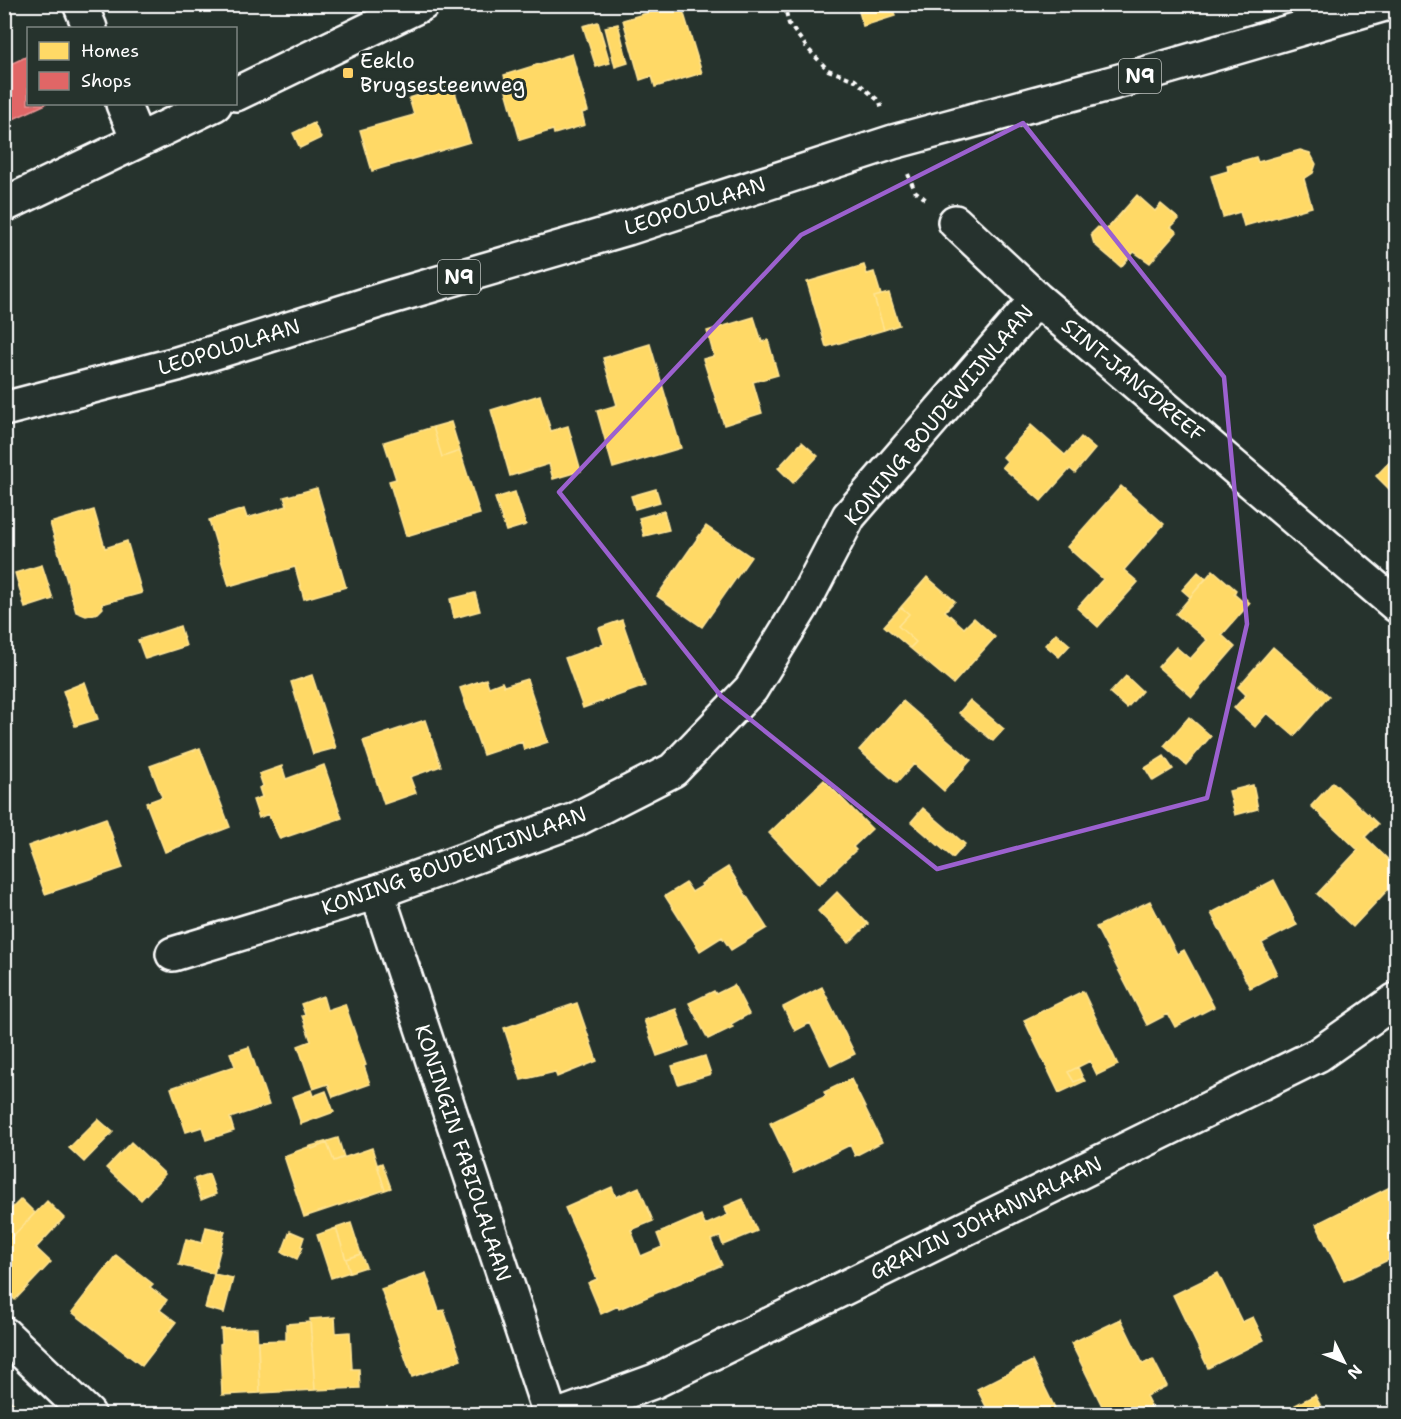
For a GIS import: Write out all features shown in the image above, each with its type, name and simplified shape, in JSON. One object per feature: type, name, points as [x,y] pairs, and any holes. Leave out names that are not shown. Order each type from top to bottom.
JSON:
[{"type":"street","points":[[80,4],[90,27]]},
{"type":"street","points":[[237,94],[422,4]]},
{"type":"street","name":"LEOPOLDLAAN","points":[[4,409],[177,364],[391,297],[628,228],[893,141],[1127,79],[1385,4]]},
{"type":"street","points":[[123,105],[138,140]]},
{"type":"street","points":[[4,205],[213,105]]},
{"type":"street","name":"SINT-JANSDREEF","points":[[955,222],[1037,299],[1396,605]]},
{"type":"street","name":"KONING BOUDEWIJNLAAN","points":[[173,954],[377,892],[575,820],[673,770],[751,689],[802,606],[849,516],[1037,299]]},
{"type":"street","name":"KONINGIN FABIOLALAAN","points":[[377,892],[550,1414]]},
{"type":"street","name":"GRAVIN JOHANNALAAN","points":[[564,1414],[655,1380],[1318,1055],[1396,1000]]},
{"type":"street","points":[[4,1334],[88,1414]]},
{"type":"path","points":[[784,4],[789,24],[821,63],[828,70],[855,80],[880,102],[893,141],[915,191],[955,222]]},
{"type":"highlighted area","points":[[1023,123],[1224,377],[1247,624],[1207,798],[937,869],[721,696],[559,492],[801,235]]},
{"type":"building: Homes","points":[[681,4],[702,73],[655,87],[652,76],[640,80],[623,20]]},
{"type":"building: Homes","points":[[857,4],[892,4],[895,16],[863,26]]},
{"type":"building: Homes","points":[[598,22],[610,63],[596,67],[583,26]]},
{"type":"building: Homes","points":[[618,24],[628,63],[615,67],[605,27]]},
{"type":"building: Homes","points":[[572,54],[588,111],[582,113],[585,125],[554,134],[553,130],[520,140],[505,87],[507,87],[504,75]]},
{"type":"building: Homes","points":[[453,85],[470,142],[372,171],[360,130],[414,115],[409,98]]},
{"type":"building: Homes","points":[[314,123],[321,138],[300,148],[293,133]]},
{"type":"building: Homes","points":[[1300,150],[1310,153],[1316,164],[1313,173],[1304,179],[1312,207],[1244,226],[1240,212],[1223,217],[1211,176],[1228,171],[1227,165],[1256,157],[1258,162]]},
{"type":"building: Homes","points":[[1137,195],[1155,211],[1161,204],[1179,219],[1171,227],[1177,232],[1150,263],[1134,252],[1121,267],[1094,244],[1091,234],[1098,227],[1107,229]]},
{"type":"building: Homes","points":[[864,265],[867,274],[874,272],[881,295],[874,297],[884,330],[826,347],[807,282]]},
{"type":"building: Homes","points":[[889,293],[899,325],[884,330],[874,297]]},
{"type":"building: Homes","points":[[754,317],[762,342],[768,340],[778,375],[753,382],[762,413],[724,425],[703,359],[714,356],[707,331]]},
{"type":"building: Homes","points":[[650,344],[681,448],[613,468],[597,411],[617,405],[603,358]]},
{"type":"building: Homes","points":[[540,395],[551,431],[568,426],[581,471],[553,479],[549,464],[510,476],[491,410]]},
{"type":"building: Homes","points":[[451,422],[460,451],[442,457],[433,427]]},
{"type":"building: Homes","points":[[1031,425],[1065,455],[1081,437],[1095,449],[1075,473],[1070,469],[1041,501],[1002,467],[1007,461],[1003,457]]},
{"type":"building: Homes","points":[[433,427],[442,457],[460,451],[480,514],[406,536],[389,481],[396,479],[384,442]]},
{"type":"building: Homes","points":[[802,442],[818,456],[793,483],[778,468]]},
{"type":"building: Homes","points":[[1396,455],[1396,496],[1376,476]]},
{"type":"building: Homes","points":[[1121,486],[1164,524],[1124,570],[1138,582],[1098,627],[1077,608],[1103,579],[1067,547]]},
{"type":"building: Homes","points":[[317,488],[346,587],[304,599],[295,567],[229,586],[209,520],[244,509],[247,518],[287,506],[284,497]]},
{"type":"building: Homes","points":[[656,489],[660,502],[635,509],[631,496]]},
{"type":"building: Homes","points":[[515,492],[526,525],[506,531],[495,498]]},
{"type":"building: Homes","points":[[94,510],[105,548],[127,541],[142,593],[102,604],[103,608],[98,613],[86,616],[76,612],[50,523]]},
{"type":"building: Homes","points":[[664,511],[669,530],[644,536],[639,518]]},
{"type":"building: Homes","points":[[706,526],[751,557],[702,627],[657,596]]},
{"type":"building: Homes","points":[[42,565],[53,599],[25,608],[15,573]]},
{"type":"building: Homes","points":[[1213,570],[1236,590],[1234,594],[1242,601],[1244,597],[1250,603],[1222,635],[1235,647],[1192,697],[1158,667],[1176,647],[1190,659],[1207,640],[1176,614]]},
{"type":"building: Homes","points":[[1198,572],[1206,579],[1190,597],[1182,590]]},
{"type":"building: Homes","points":[[927,577],[955,601],[945,611],[964,628],[974,618],[995,637],[953,684],[910,648],[916,642],[898,626],[909,614],[901,607]]},
{"type":"building: Homes","points":[[475,593],[480,611],[454,618],[450,599]]},
{"type":"building: Homes","points":[[901,607],[909,614],[898,626],[916,642],[910,648],[884,626]]},
{"type":"building: Homes","points":[[622,620],[645,686],[583,708],[565,658],[604,644],[599,628]]},
{"type":"building: Homes","points":[[180,626],[186,646],[145,659],[138,640]]},
{"type":"building: Homes","points":[[1056,633],[1070,645],[1059,657],[1045,645]]},
{"type":"building: Homes","points":[[1273,647],[1329,696],[1294,736],[1267,713],[1255,727],[1234,708],[1246,695],[1238,687]]},
{"type":"building: Homes","points":[[312,675],[336,748],[313,754],[291,682]]},
{"type":"building: Homes","points":[[1126,676],[1142,691],[1127,708],[1110,693]]},
{"type":"building: Homes","points":[[486,679],[489,687],[502,682],[504,686],[527,679],[548,742],[524,750],[522,742],[483,755],[460,688]]},
{"type":"building: Homes","points":[[85,682],[98,719],[75,726],[63,691]]},
{"type":"building: Homes","points":[[970,700],[1004,729],[993,741],[959,713]]},
{"type":"building: Homes","points":[[903,701],[971,760],[944,791],[914,764],[897,783],[859,750]]},
{"type":"building: Homes","points":[[1189,717],[1211,736],[1186,765],[1164,746]]},
{"type":"building: Homes","points":[[425,720],[441,766],[410,777],[416,793],[384,804],[363,741]]},
{"type":"building: Homes","points":[[200,748],[230,827],[165,852],[146,803],[162,797],[150,766]]},
{"type":"building: Homes","points":[[1164,756],[1173,769],[1153,781],[1145,768]]},
{"type":"building: Homes","points":[[324,765],[342,818],[280,839],[268,814],[259,818],[253,800],[262,797],[259,788],[263,786],[259,774],[282,766],[286,779]]},
{"type":"building: Homes","points":[[824,780],[872,829],[853,847],[856,850],[819,885],[769,833]]},
{"type":"building: Homes","points":[[1333,782],[1378,824],[1365,837],[1396,867],[1396,881],[1353,927],[1317,894],[1358,850],[1311,806]]},
{"type":"building: Homes","points":[[1253,785],[1258,809],[1235,815],[1229,791]]},
{"type":"building: Homes","points":[[923,808],[965,844],[953,858],[911,822]]},
{"type":"building: Homes","points":[[106,818],[123,868],[45,894],[28,846]]},
{"type":"building: Homes","points":[[728,867],[767,928],[731,950],[722,937],[700,951],[665,896],[686,883],[692,892]]},
{"type":"building: Homes","points":[[1274,880],[1297,925],[1262,943],[1277,974],[1250,988],[1211,913]]},
{"type":"building: Homes","points":[[837,892],[868,924],[849,943],[818,911]]},
{"type":"building: Homes","points":[[1150,901],[1177,954],[1184,950],[1214,1007],[1175,1027],[1168,1014],[1147,1025],[1096,927]]},
{"type":"building: Homes","points":[[734,985],[749,1014],[731,1024],[733,1027],[708,1039],[689,1003],[714,991],[716,994]]},
{"type":"building: Homes","points":[[822,987],[855,1054],[831,1066],[810,1023],[795,1031],[783,1007]]},
{"type":"building: Homes","points":[[1083,991],[1118,1065],[1097,1075],[1090,1061],[1068,1072],[1074,1082],[1083,1078],[1085,1081],[1059,1093],[1024,1020]]},
{"type":"building: Homes","points":[[323,996],[327,1010],[345,1004],[366,1065],[364,1066],[370,1084],[333,1097],[328,1084],[313,1089],[298,1046],[311,1041],[302,1016],[305,1015],[301,1004]]},
{"type":"building: Homes","points":[[577,1003],[597,1061],[557,1077],[555,1072],[521,1080],[504,1028]]},
{"type":"building: Homes","points":[[676,1009],[689,1045],[657,1056],[644,1020]]},
{"type":"building: Homes","points":[[249,1047],[269,1105],[230,1118],[234,1131],[206,1140],[202,1127],[186,1132],[171,1088],[235,1066],[230,1053]]},
{"type":"building: Homes","points":[[705,1056],[711,1074],[678,1084],[672,1066]]},
{"type":"building: Homes","points":[[1078,1067],[1083,1078],[1074,1082],[1068,1072]]},
{"type":"building: Homes","points":[[851,1079],[882,1142],[855,1156],[850,1145],[794,1173],[770,1123],[826,1096],[824,1092]]},
{"type":"building: Homes","points":[[311,1090],[313,1096],[326,1091],[334,1112],[301,1124],[292,1097]]},
{"type":"building: Homes","points":[[98,1119],[113,1132],[84,1162],[69,1148]]},
{"type":"building: Homes","points":[[338,1138],[344,1157],[334,1161],[327,1143],[312,1149],[311,1146]]},
{"type":"building: Homes","points":[[131,1142],[165,1174],[141,1200],[106,1168]]},
{"type":"building: Homes","points":[[327,1143],[334,1161],[372,1148],[385,1190],[304,1217],[284,1156]]},
{"type":"building: Homes","points":[[382,1163],[391,1188],[385,1190],[377,1165]]},
{"type":"building: Homes","points":[[209,1174],[216,1194],[201,1200],[194,1179]]},
{"type":"building: Homes","points":[[1396,1184],[1396,1273],[1390,1259],[1344,1281],[1316,1224]]},
{"type":"building: Homes","points":[[612,1187],[616,1197],[639,1187],[653,1221],[631,1230],[641,1256],[662,1247],[657,1234],[701,1215],[705,1225],[728,1215],[724,1207],[743,1199],[757,1231],[723,1245],[720,1237],[711,1240],[722,1265],[619,1309],[618,1306],[601,1314],[588,1283],[597,1279],[565,1208]]},
{"type":"building: Homes","points":[[21,1199],[35,1213],[4,1245],[4,1216]]},
{"type":"building: Homes","points":[[47,1201],[64,1218],[36,1248],[51,1262],[15,1300],[4,1290],[4,1245]]},
{"type":"building: Homes","points":[[351,1223],[361,1254],[346,1259],[336,1228]]},
{"type":"building: Homes","points":[[206,1227],[225,1231],[214,1274],[179,1265],[186,1239],[202,1243]]},
{"type":"building: Homes","points":[[336,1228],[350,1272],[331,1278],[317,1235]]},
{"type":"building: Homes","points":[[290,1231],[304,1237],[301,1246],[303,1247],[297,1259],[282,1252]]},
{"type":"building: Homes","points":[[361,1254],[366,1267],[350,1272],[346,1259]]},
{"type":"building: Homes","points":[[116,1255],[153,1284],[150,1287],[167,1300],[160,1310],[176,1322],[142,1366],[72,1312]]},
{"type":"building: Homes","points":[[426,1273],[439,1311],[444,1310],[461,1360],[412,1377],[381,1289]]},
{"type":"building: Homes","points":[[1218,1273],[1242,1322],[1253,1317],[1264,1340],[1208,1368],[1173,1295]]},
{"type":"building: Homes","points":[[214,1274],[233,1278],[224,1313],[205,1308]]},
{"type":"building: Homes","points":[[335,1317],[336,1333],[350,1332],[352,1369],[359,1369],[360,1388],[315,1390],[310,1319]]},
{"type":"building: Homes","points":[[1121,1319],[1143,1364],[1153,1359],[1167,1386],[1146,1396],[1155,1414],[1106,1414],[1071,1343]]},
{"type":"building: Homes","points":[[310,1322],[315,1390],[260,1393],[258,1341],[286,1340],[286,1324]]},
{"type":"building: Homes","points":[[257,1328],[260,1393],[222,1395],[221,1329]]},
{"type":"building: Homes","points":[[1032,1361],[1058,1414],[990,1414],[977,1389]]},
{"type":"building: Homes","points":[[4,1395],[25,1414],[4,1414]]},
{"type":"building: Homes","points":[[1315,1395],[1325,1414],[1299,1414],[1295,1405]]},
{"type":"building: Homes","points":[[934,1409],[936,1414],[923,1414]]},
{"type":"building: Shops","points":[[27,56],[27,105],[44,105],[9,121],[4,112],[4,67]]},
{"type":"place","name":"Eeklo Brugsesteenweg","points":[[348,73]]}]
